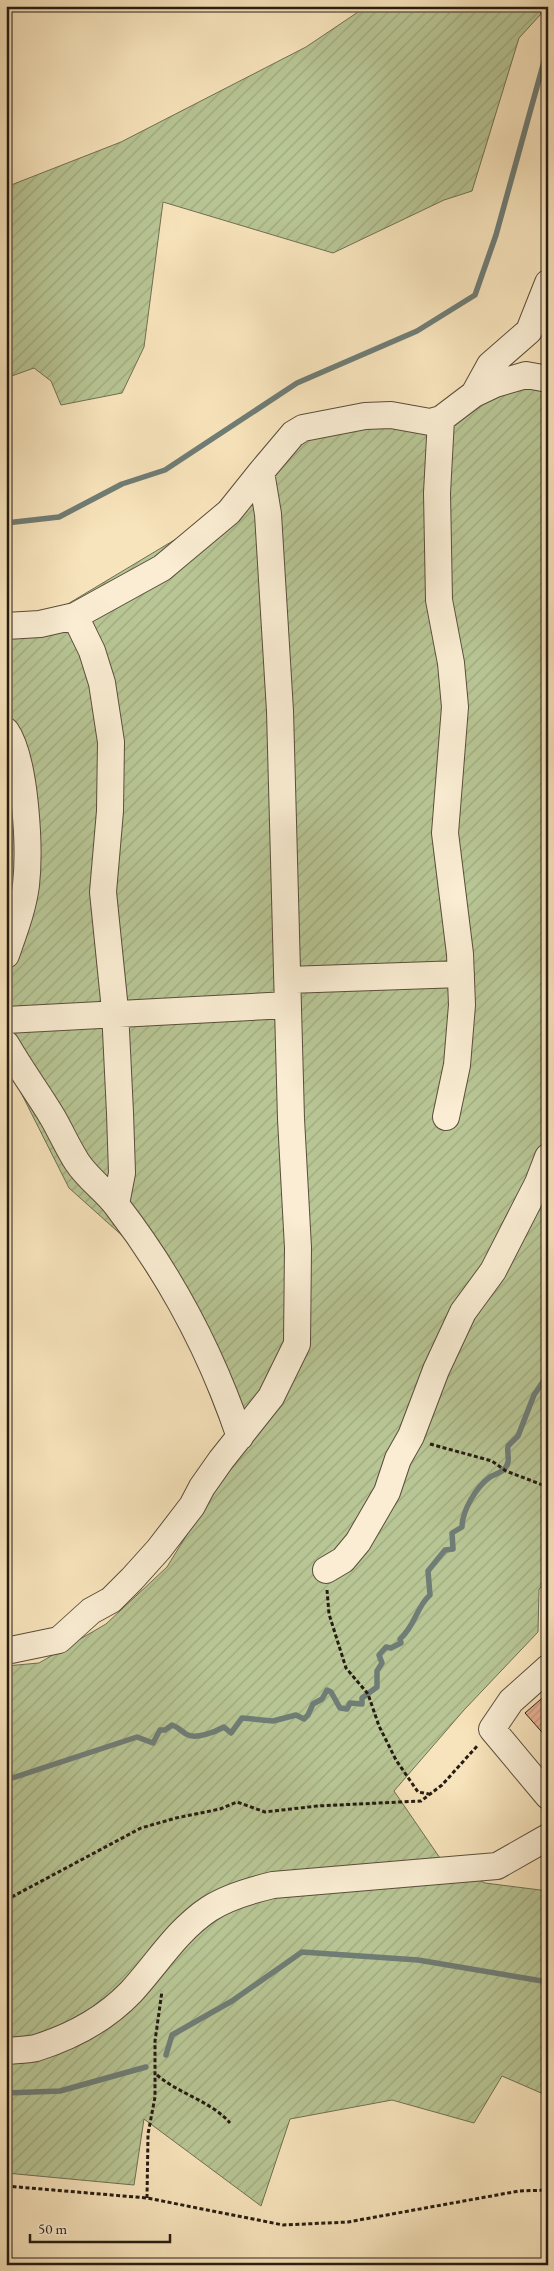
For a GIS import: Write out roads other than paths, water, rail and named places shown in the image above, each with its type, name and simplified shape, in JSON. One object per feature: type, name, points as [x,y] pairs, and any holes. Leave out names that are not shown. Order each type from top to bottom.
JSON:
[{"type":"lane","points":[[474,394],[490,365],[529,331],[548,283]]},
{"type":"lane","points":[[6,626],[40,624],[75,616],[162,568],[229,512],[293,434],[303,428],[365,416],[391,415],[430,422],[441,419],[474,394],[495,384],[540,380]]},
{"type":"lane","points":[[441,419],[437,493],[439,600],[451,662],[455,707],[445,832],[461,974],[462,1005],[457,1065],[446,1116]]},
{"type":"lane","points":[[6,1651],[59,1640],[91,1611],[111,1600],[159,1549],[192,1506],[202,1487],[221,1460],[270,1397],[298,1343],[298,1248],[291,1119],[280,711],[268,514],[261,472]]},
{"type":"lane","points":[[75,616],[92,651],[102,683],[111,742],[110,811],[103,892],[114,1013],[122,1173],[116,1204]]},
{"type":"lane","points":[[6,731],[12,739],[20,764],[27,848],[26,884],[20,914],[6,955]]},
{"type":"lane","points":[[6,1020],[114,1013],[461,974]]},
{"type":"lane","points":[[6,1044],[89,1179],[116,1204],[164,1273],[198,1333],[223,1388],[240,1437]]},
{"type":"lane","points":[[326,1570],[343,1560],[358,1542],[387,1492],[398,1459],[411,1436],[436,1370],[463,1312],[493,1272],[538,1183],[548,1157]]},
{"type":"lane","points":[[548,1668],[511,1701],[492,1729],[548,1796]]},
{"type":"lane","points":[[6,2051],[35,2048],[78,2031],[106,2014],[131,1992],[168,1948],[208,1909],[253,1890],[273,1885],[497,1866],[548,1837]]},
{"type":"waterway","points":[[6,523],[59,517],[122,484],[165,470],[297,383],[417,331],[475,295],[496,235],[548,47]]},
{"type":"waterway","points":[[6,1780],[137,1737],[153,1743],[160,1730],[165,1730],[172,1725],[190,1736],[200,1736],[224,1727],[231,1733],[242,1718],[273,1721],[296,1715],[304,1719],[313,1704],[322,1699],[327,1690],[331,1692],[340,1708],[347,1709],[350,1703],[362,1704],[362,1698],[377,1687],[377,1671],[382,1663],[379,1655],[386,1647],[391,1648],[401,1643],[400,1639],[430,1595],[428,1571],[445,1550],[453,1549],[452,1533],[462,1527],[464,1514],[475,1493],[485,1481],[501,1472],[507,1465],[508,1446],[518,1436],[534,1395],[548,1374]]},
{"type":"waterway","points":[[166,2055],[172,2035],[232,2001],[302,1952],[418,1960],[548,1982]]},
{"type":"waterway","points":[[6,2093],[60,2091],[146,2067]]}]
